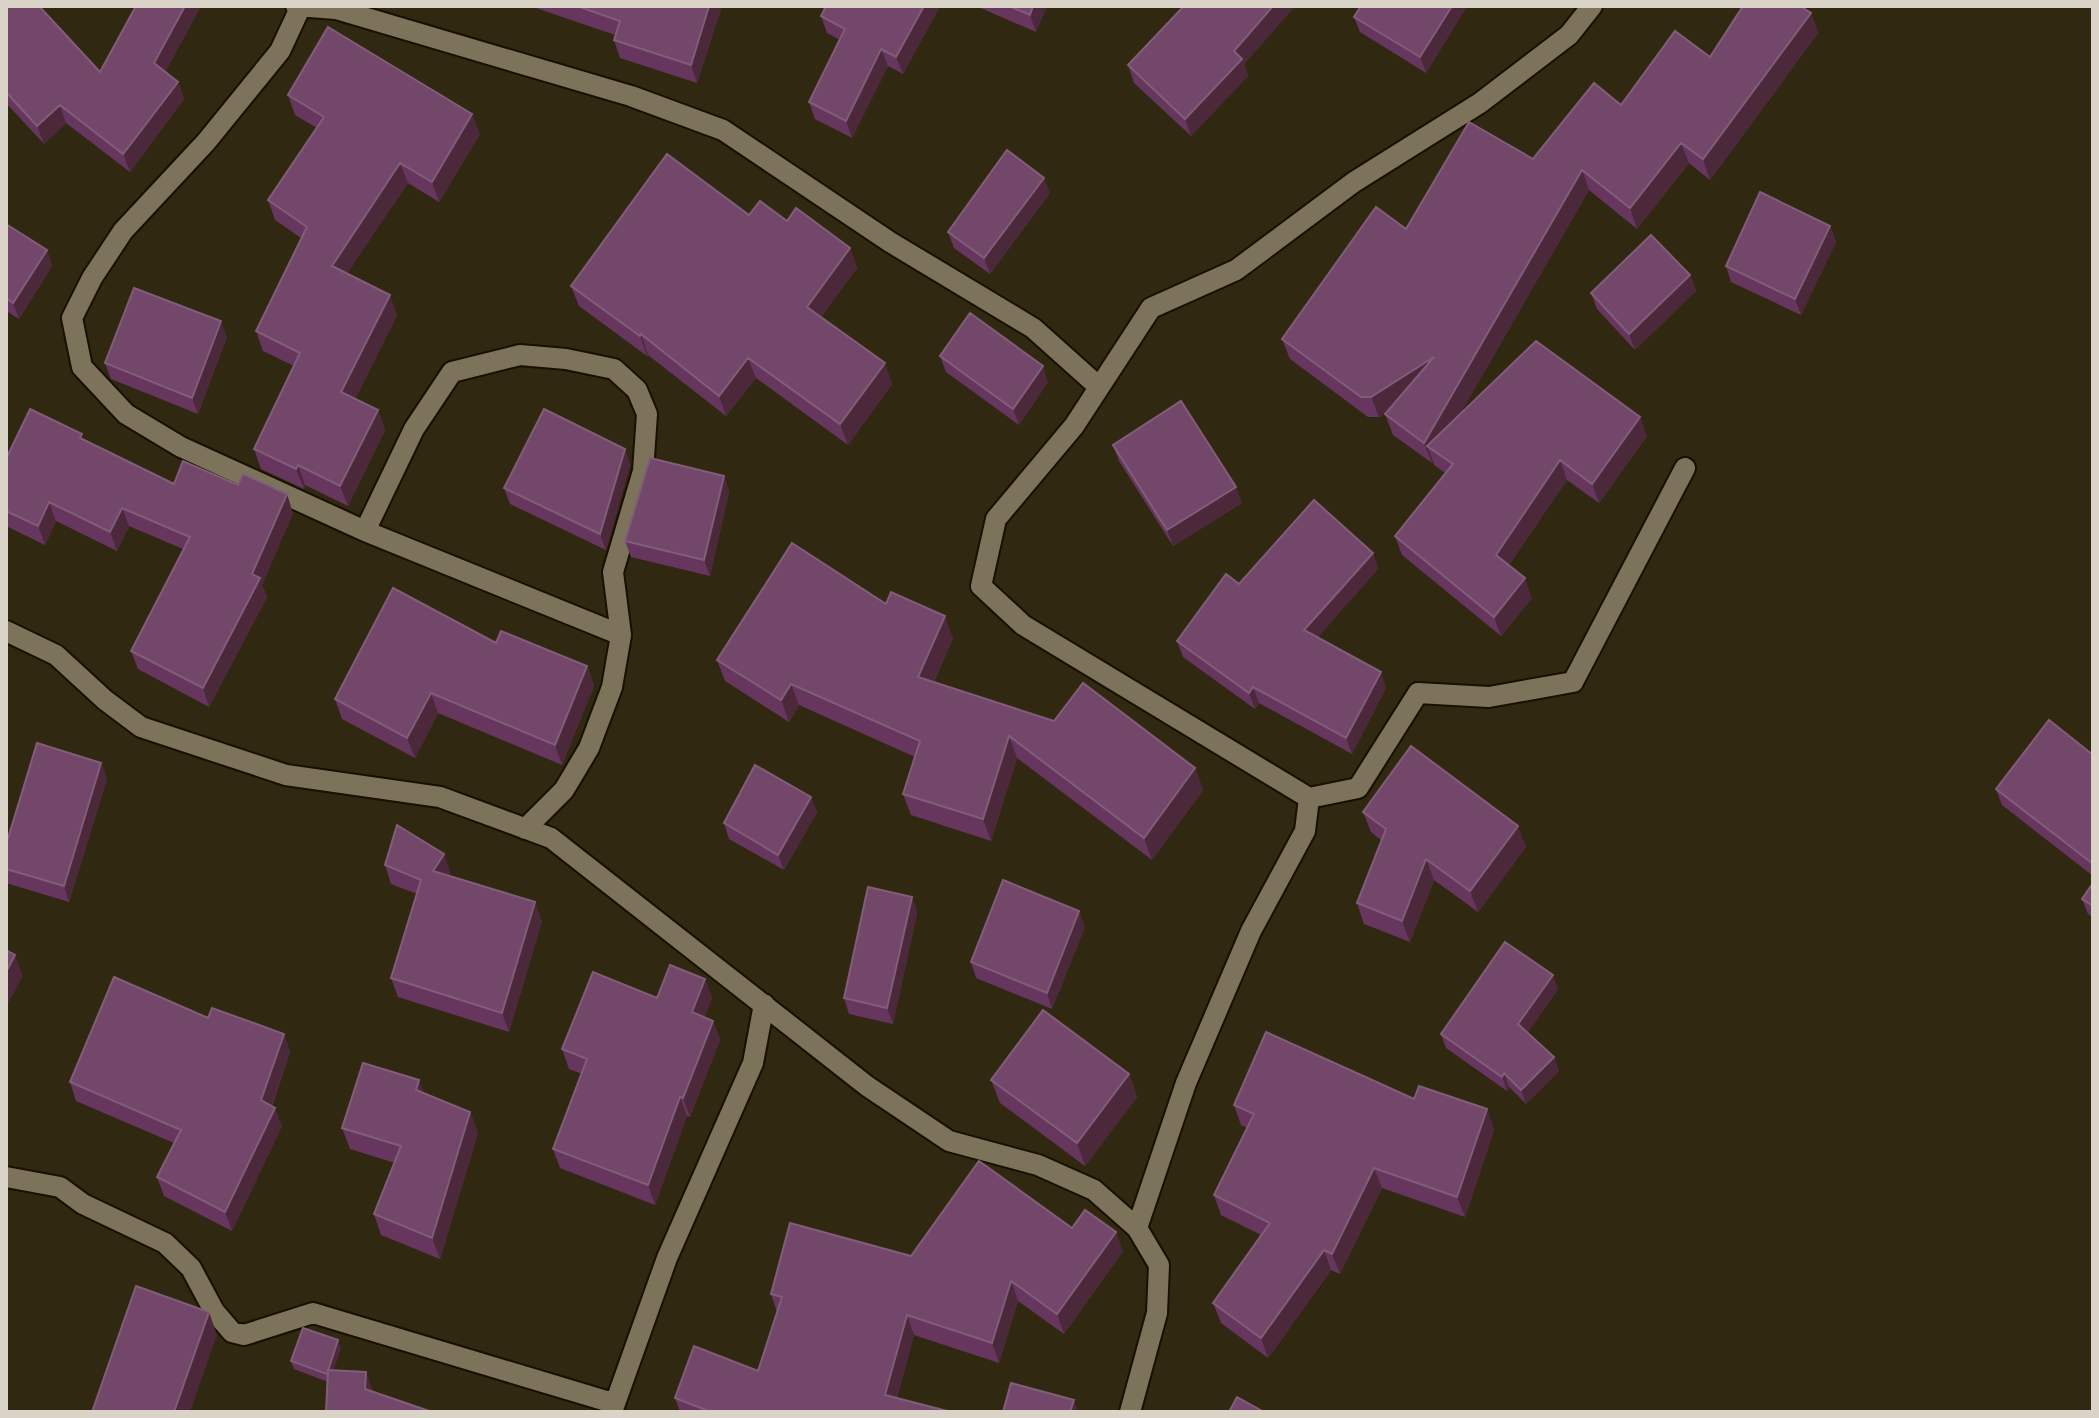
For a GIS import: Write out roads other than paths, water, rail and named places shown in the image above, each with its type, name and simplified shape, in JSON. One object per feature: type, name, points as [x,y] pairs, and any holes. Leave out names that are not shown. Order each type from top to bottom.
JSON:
[{"type":"street","points":[[1592,6],[1569,35],[1480,103],[1354,182],[1236,270],[1151,308],[1074,426],[996,519],[981,586],[1023,625],[1309,798],[1358,788],[1418,693],[1489,697],[1573,682],[1685,468]]},
{"type":"street","points":[[621,635],[365,531],[181,447],[126,414],[82,367],[72,318],[92,278],[123,231],[206,142],[280,51],[298,7],[336,9],[631,96],[723,130],[890,242],[1033,328],[1099,387]]},
{"type":"street","points":[[365,531],[414,429],[452,372],[520,355],[566,359],[614,369],[637,390],[647,414],[643,471],[613,572],[621,635],[612,687],[589,748],[564,790],[525,829]]},
{"type":"street","points":[[6,631],[56,655],[105,700],[141,727],[286,775],[440,797],[551,838],[867,1086],[949,1141],[1038,1165],[1094,1190],[1137,1228],[1159,1265],[1157,1313],[1130,1412]]},
{"type":"street","points":[[1137,1228],[1186,1083],[1251,931],[1305,831],[1309,798]]},
{"type":"street","points":[[6,1177],[60,1187],[83,1204],[165,1243],[191,1268],[214,1311],[232,1332],[244,1335],[313,1313],[613,1408],[667,1258],[753,1063],[764,1004]]}]
